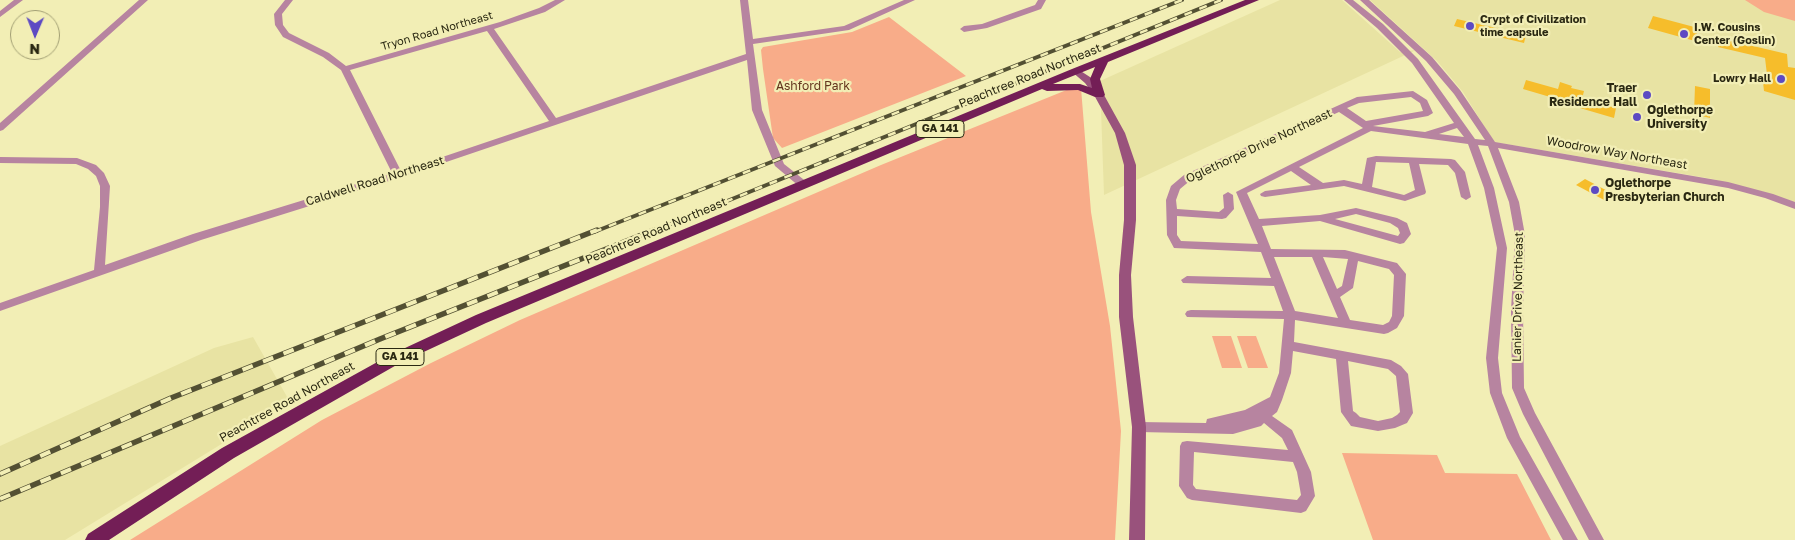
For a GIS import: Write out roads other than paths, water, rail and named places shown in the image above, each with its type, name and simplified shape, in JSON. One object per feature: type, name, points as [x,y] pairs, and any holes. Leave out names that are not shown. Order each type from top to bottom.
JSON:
[{"type":"highway","name":"Peachtree Road Northeast","points":[[94,540],[228,453],[395,359],[481,319],[1076,71],[1254,0]]},
{"type":"highway","points":[[1100,95],[1095,79],[1103,61]]},
{"type":"highway","points":[[1036,89],[1080,87],[1100,95]]},
{"type":"main road","points":[[1076,71],[1089,81],[1100,95],[1120,133],[1130,165],[1126,317],[1139,427],[1137,540]]},
{"type":"street","points":[[0,14],[19,0]]},
{"type":"street","points":[[0,128],[144,0]]},
{"type":"street","points":[[289,0],[278,14],[280,25],[286,35],[326,55],[345,69],[398,175]]},
{"type":"street","name":"Tryon Road Northeast","points":[[345,69],[489,28],[542,10],[561,0]]},
{"type":"street","points":[[744,0],[757,108],[760,118],[780,166],[804,185]]},
{"type":"street","points":[[749,42],[846,28],[911,0]]},
{"type":"street","points":[[964,28],[984,26],[1038,7],[1042,0]]},
{"type":"street","name":"Lanier Drive Northeast","points":[[1348,0],[1380,26],[1415,61],[1472,142],[1489,188],[1502,248],[1492,358],[1496,393],[1514,438],[1571,540]]},
{"type":"street","name":"Lanier Drive Northeast","points":[[1364,0],[1397,28],[1429,60],[1457,92],[1492,144],[1514,202],[1520,229],[1520,274],[1517,311],[1518,388],[1529,414],[1597,540]]},
{"type":"street","points":[[489,28],[555,123]]},
{"type":"street","name":"Caldwell Road Northeast","points":[[0,307],[207,234],[398,175],[750,56]]},
{"type":"street","name":"Oglethorpe Drive Northeast","points":[[1191,314],[1290,315],[1384,330],[1393,325],[1398,316],[1400,274],[1393,266],[1345,254],[1316,254],[1267,250],[1178,245],[1172,235],[1171,200],[1175,188],[1188,177],[1357,100],[1413,94],[1424,102],[1428,113],[1367,126],[1292,167],[1241,192],[1267,250],[1290,315],[1285,373],[1273,413],[1269,420],[1260,428],[1242,434],[1217,434],[1196,429]]},
{"type":"street","name":"Oglethorpe Drive Northeast","points":[[1340,108],[1367,126],[1492,144]]},
{"type":"street","points":[[1425,135],[1460,124]]},
{"type":"street","points":[[1447,127],[1452,139]]},
{"type":"street","name":"Woodrow Way Northeast","points":[[1492,144],[1728,185],[1769,196],[1795,206]]},
{"type":"street","points":[[0,160],[77,161],[92,167],[100,175],[105,186],[105,207],[99,273]]},
{"type":"street","points":[[1366,189],[1371,160],[1413,160],[1454,165],[1460,172],[1466,197]]},
{"type":"street","points":[[1265,194],[1344,183],[1405,198],[1421,192],[1413,160]]},
{"type":"street","points":[[1292,167],[1320,187]]},
{"type":"street","points":[[1171,212],[1222,216],[1229,209],[1228,195]]},
{"type":"street","points":[[1256,223],[1320,218],[1356,211],[1393,220],[1403,226],[1406,234],[1400,240],[1320,218]]},
{"type":"street","points":[[1316,254],[1346,324]]},
{"type":"street","points":[[1334,296],[1347,288],[1354,256]]},
{"type":"street","points":[[1186,280],[1277,282]]},
{"type":"street","points":[[1287,346],[1342,358],[1392,365],[1402,374],[1406,413],[1402,419],[1395,424],[1378,426],[1356,422],[1351,417],[1347,412],[1342,358]]},
{"type":"street","name":"Oglethorpe Drive Northeast","points":[[1139,427],[1220,430],[1246,426],[1265,416],[1276,400]]},
{"type":"street","points":[[1269,420],[1287,434],[1298,457],[1304,472],[1308,496],[1301,507],[1192,494],[1186,486],[1187,446],[1298,457]]},
{"type":"railway","points":[[594,232],[1182,0]]},
{"type":"railway","points":[[651,232],[1221,0]]},
{"type":"railway","points":[[0,474],[171,398],[597,230]]},
{"type":"railway","points":[[0,499],[380,339],[654,230]]},
{"type":"place","name":"Crypt of Civilization time capsule","points":[[1470,26]]},
{"type":"place","name":"I.W. Cousins Center (Goslin)","points":[[1684,34]]},
{"type":"place","name":"Lowry Hall","points":[[1781,79]]},
{"type":"place","name":"Traer Residence Hall","points":[[1647,95]]},
{"type":"place","name":"Oglethorpe University","points":[[1637,117]]},
{"type":"place","name":"Oglethorpe Presbyterian Church","points":[[1595,190]]},
{"type":"park label","name":"Ashford Park","points":[[813,86]]}]
